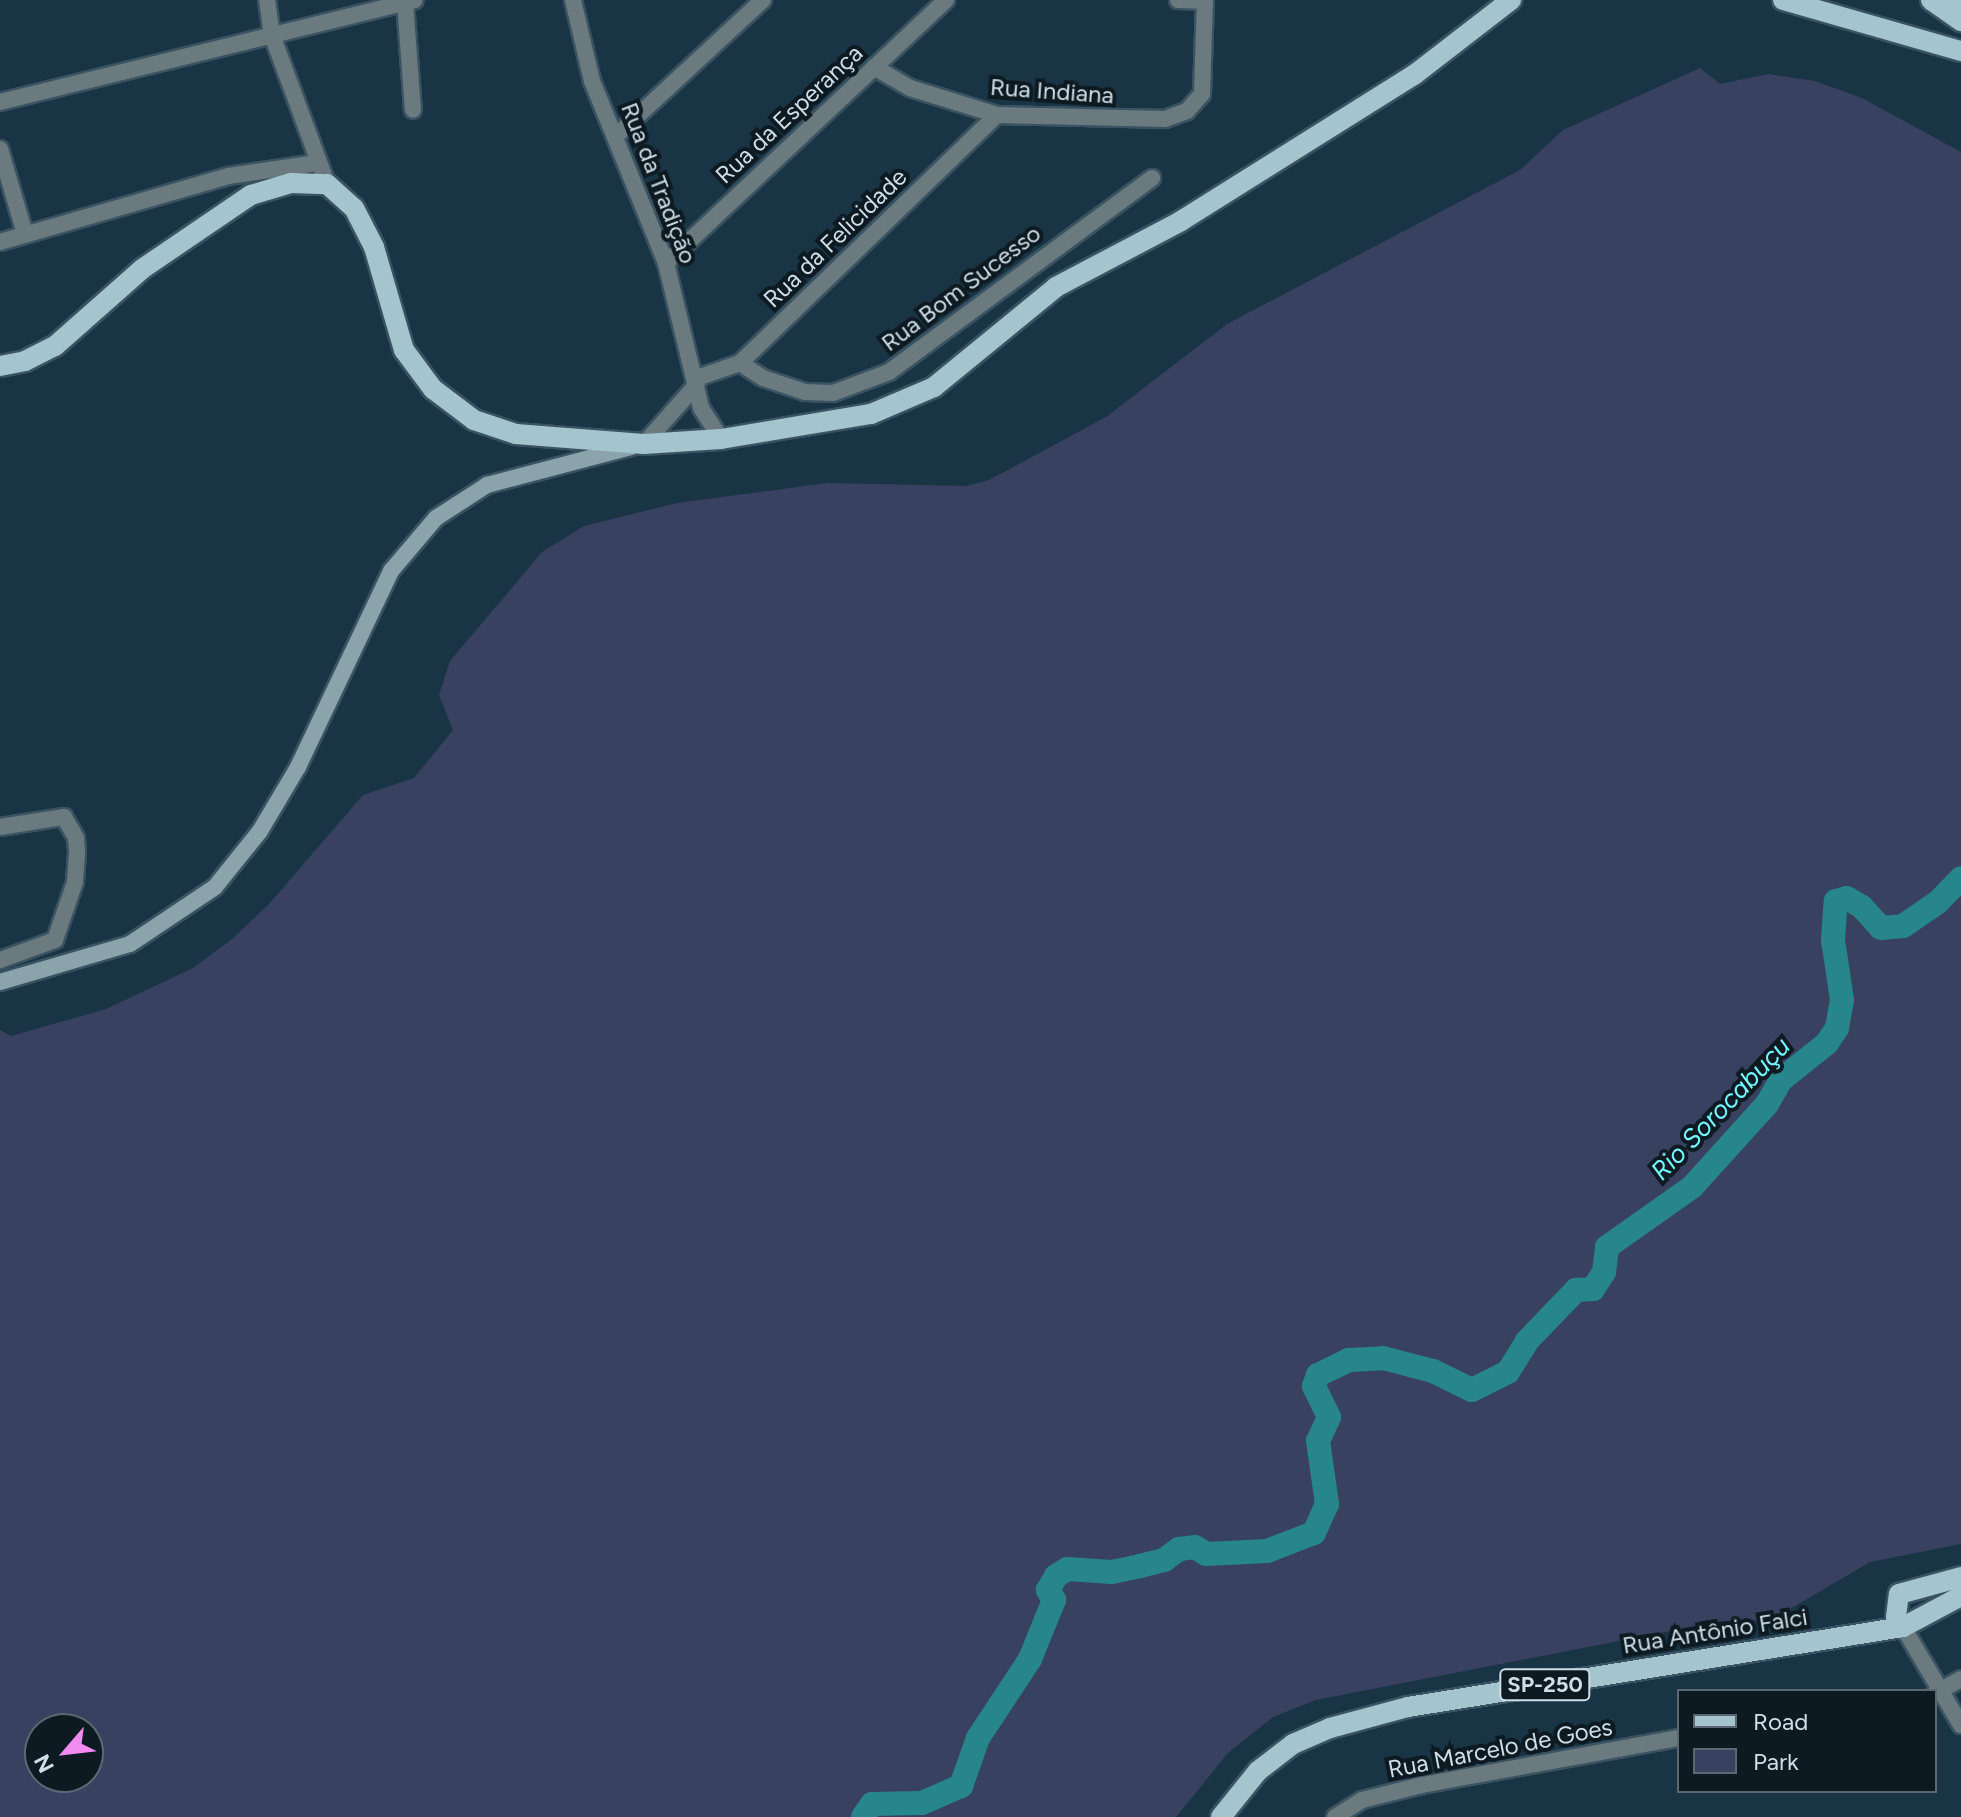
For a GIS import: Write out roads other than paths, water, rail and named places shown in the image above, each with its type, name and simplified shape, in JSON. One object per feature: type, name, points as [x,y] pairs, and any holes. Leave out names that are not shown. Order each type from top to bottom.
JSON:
[{"type":"main road","points":[[0,366],[25,361],[55,346],[142,269],[251,195],[291,183],[327,184],[354,208],[374,247],[404,350],[433,389],[474,420],[516,434],[644,444],[721,439],[871,414],[908,402],[934,387],[1056,287],[1181,221],[1414,75],[1511,0]]},
{"type":"main road","points":[[1783,0],[1961,51]]},
{"type":"main road","points":[[1931,0],[1961,21]]},
{"type":"main road","points":[[1927,41],[1961,42]]},
{"type":"main road","points":[[1903,1627],[1896,1617],[1899,1594],[1961,1577]]},
{"type":"main road","name":"Rua Antônio Falci","points":[[1221,1817],[1258,1771],[1293,1744],[1330,1728],[1408,1707],[1903,1627],[1961,1596]]},
{"type":"street","points":[[267,0],[272,35],[327,184]]},
{"type":"street","name":"Rua da Tradição","points":[[573,0],[582,52],[666,263],[697,381],[701,408],[721,439]]},
{"type":"street","points":[[617,135],[763,0]]},
{"type":"street","name":"Rua da Esperança","points":[[666,263],[946,0]]},
{"type":"street","points":[[1178,0],[1205,1]]},
{"type":"street","points":[[0,102],[410,1],[413,110]]},
{"type":"street","name":"Rua Indiana","points":[[874,67],[910,88],[997,115],[1137,121],[1187,111],[1202,94],[1206,73],[1205,1]]},
{"type":"street","name":"Rua da Felicidade","points":[[697,381],[740,363],[997,115]]},
{"type":"street","points":[[0,149],[25,234]]},
{"type":"street","points":[[0,242],[228,176],[317,163]]},
{"type":"street","name":"Rua Bom Sucesso","points":[[740,363],[763,378],[805,392],[833,393],[889,372],[916,357],[1152,178]]},
{"type":"street","points":[[0,982],[130,944],[215,887],[260,831],[298,767],[391,571],[436,518],[487,485],[524,472],[644,444],[697,381]]},
{"type":"street","points":[[0,827],[54,815],[70,822],[76,838],[75,882],[55,940],[0,960]]},
{"type":"street","points":[[1903,1627],[1934,1689]]},
{"type":"street","points":[[1937,1692],[1961,1679]]},
{"type":"street","points":[[1937,1694],[1961,1724]]},
{"type":"street","name":"Rua Marcelo de Goes","points":[[1335,1817],[1362,1800],[1422,1785],[1677,1738]]},
{"type":"waterway","name":"Rio Sorocabuçu","points":[[863,1817],[872,1804],[922,1803],[961,1786],[978,1738],[1030,1659],[1054,1600],[1048,1590],[1056,1576],[1067,1569],[1112,1572],[1164,1560],[1179,1549],[1195,1547],[1206,1554],[1267,1551],[1314,1533],[1327,1504],[1318,1441],[1329,1417],[1314,1386],[1318,1375],[1349,1360],[1383,1358],[1433,1371],[1472,1390],[1508,1372],[1527,1341],[1576,1290],[1593,1289],[1604,1272],[1607,1247],[1692,1187],[1767,1104],[1781,1080],[1827,1043],[1837,1028],[1842,1000],[1833,940],[1836,901],[1847,898],[1862,907],[1881,928],[1903,926],[1938,902],[1961,878]]}]
